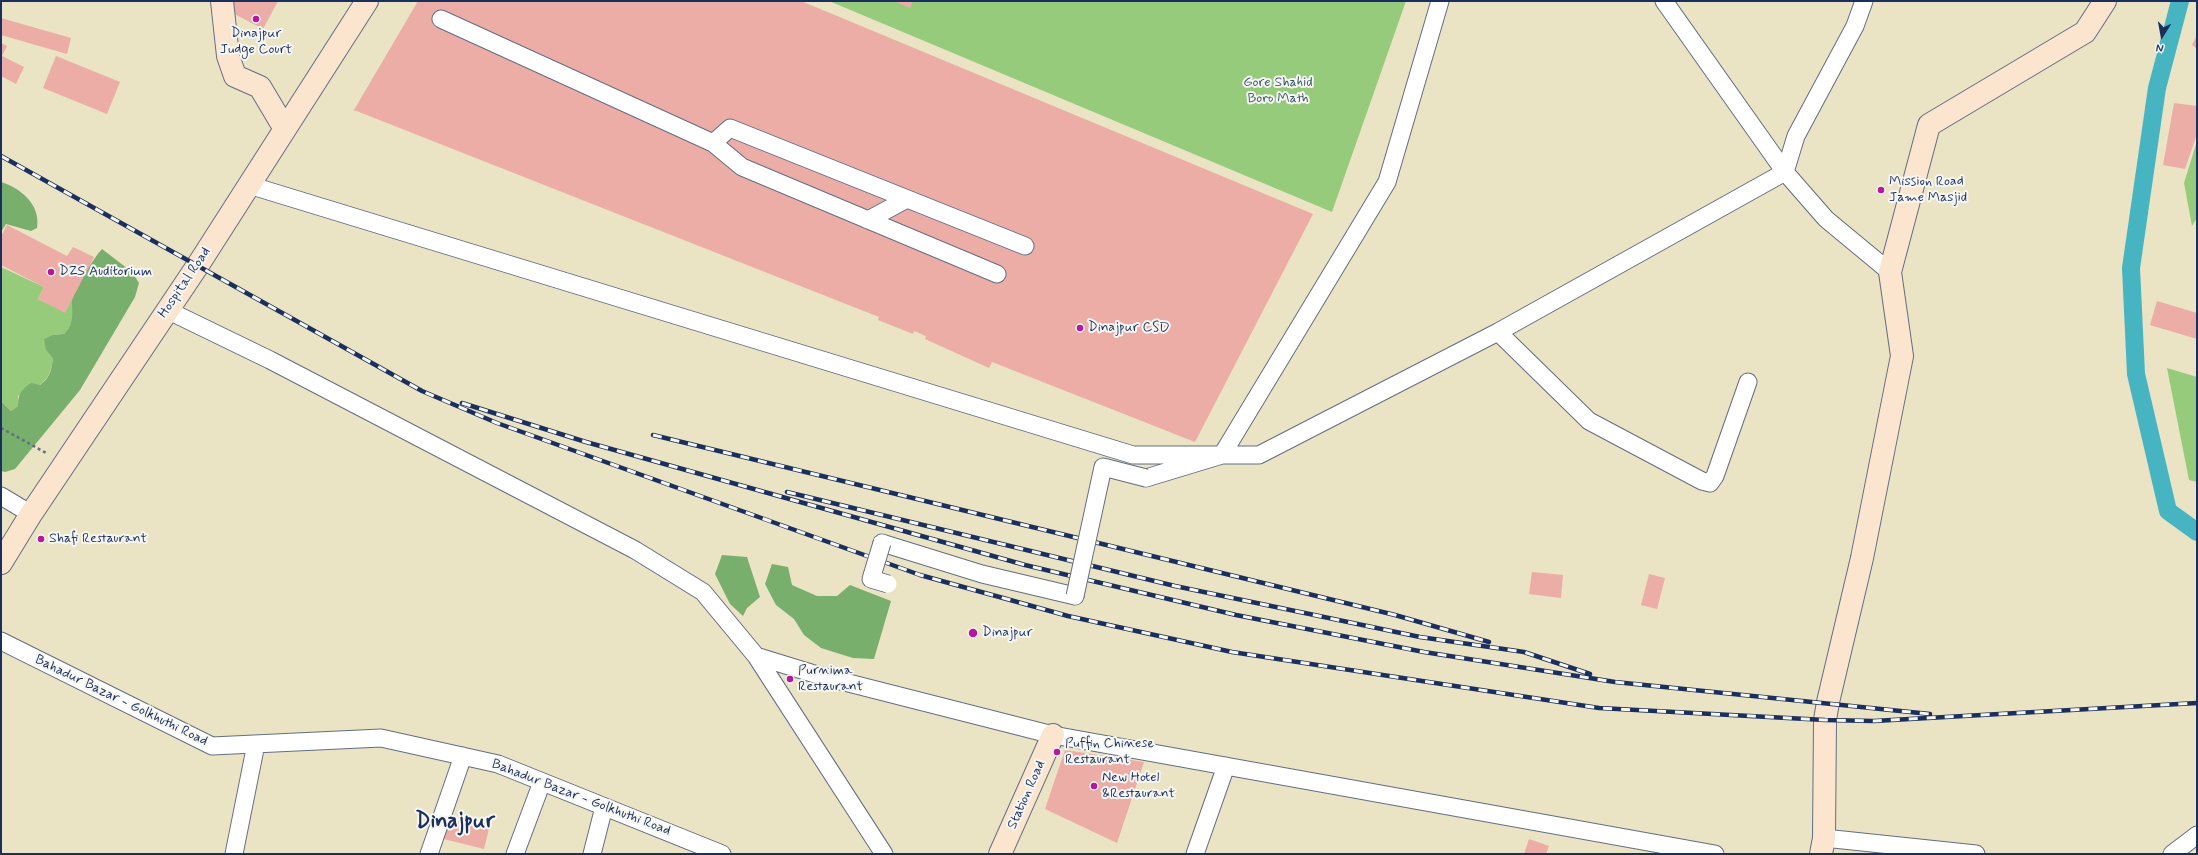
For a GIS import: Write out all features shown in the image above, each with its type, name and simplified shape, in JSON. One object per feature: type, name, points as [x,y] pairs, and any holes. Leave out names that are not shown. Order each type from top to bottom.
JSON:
[{"type":"street","points":[[222,1],[228,56],[235,76],[260,87],[285,129]]},
{"type":"street","name":"Hospital Road","points":[[1,563],[31,514],[249,185],[367,1]]},
{"type":"street","points":[[888,584],[872,579],[882,543],[982,574],[1075,596],[1103,467],[1146,478],[1222,455],[1387,182],[1440,1]]},
{"type":"street","points":[[1664,1],[1785,172],[1826,219],[1890,272]]},
{"type":"street","points":[[249,185],[1133,455],[1259,455],[1498,332],[1785,172],[1796,136],[1855,26],[1864,1]]},
{"type":"street","points":[[1976,854],[1823,846],[1825,720],[1862,558],[1902,356],[1890,272],[1930,125],[2085,32],[2105,1]]},
{"type":"street","points":[[441,19],[713,143],[742,166],[997,274]]},
{"type":"street","points":[[713,143],[730,128],[1025,246]]},
{"type":"street","points":[[868,220],[906,199]]},
{"type":"street","points":[[167,310],[270,360],[635,550],[703,592],[756,656],[884,854]]},
{"type":"street","points":[[1498,332],[1589,421],[1702,481],[1710,483],[1715,476],[1748,382]]},
{"type":"street","points":[[1,496],[31,514]]},
{"type":"street","name":"Bahadur Bazar - Golkhuthi Road","points":[[1,641],[212,746],[381,738],[498,764],[604,806],[704,850],[722,854]]},
{"type":"street","points":[[756,656],[821,676],[1053,736],[1715,854]]},
{"type":"street","name":"Station Road","points":[[1000,854],[1053,736]]},
{"type":"street","points":[[234,854],[256,744]]},
{"type":"street","points":[[429,854],[463,756]]},
{"type":"street","points":[[1195,854],[1226,766]]},
{"type":"street","points":[[515,854],[542,782]]},
{"type":"street","points":[[592,854],[604,806]]},
{"type":"street","points":[[2172,854],[2197,835]]},
{"type":"path","points":[[1,428],[64,464]]},
{"type":"green space","name":"Gore Shahid Boro Math","points":[[829,1],[1406,1],[1332,212]]},
{"type":"green space","points":[[2197,141],[2197,218],[2192,226],[2184,183]]},
{"type":"green space","points":[[1,182],[16,188],[33,205],[36,212],[37,228],[31,231],[6,224],[1,232]]},
{"type":"green space","points":[[102,249],[132,272],[139,283],[135,297],[80,390],[15,469],[5,472],[1,471],[1,401],[11,411],[18,406],[19,395],[25,388],[31,383],[40,385],[48,377],[51,371],[53,359],[46,350],[44,339],[53,335],[64,334],[68,330],[72,318],[73,296],[94,259]]},
{"type":"green space","points":[[1,267],[44,287],[38,299],[65,312],[72,299],[73,309],[73,318],[70,326],[64,334],[53,335],[46,350],[53,359],[46,379],[31,390],[18,396],[18,406],[11,411],[1,401]]},
{"type":"green space","points":[[2167,368],[2197,377],[2197,482],[2189,480]]},
{"type":"green space","points":[[722,555],[747,557],[760,597],[747,608],[743,616],[730,604],[715,574]]},
{"type":"green space","points":[[772,564],[788,567],[792,585],[817,596],[837,596],[850,585],[891,601],[874,659],[853,658],[821,648],[804,635],[794,619],[776,605],[765,584]]},
{"type":"building","name":"Dinajpur Judge Court","points":[[229,1],[278,1],[263,29],[225,9]]},
{"type":"building","name":"Dinajpur CSD","points":[[418,1],[801,1],[1313,214],[1195,442],[992,362],[989,368],[925,339],[926,336],[914,331],[913,334],[878,320],[879,317],[354,110]]},
{"type":"building","points":[[894,1],[913,1],[910,8]]},
{"type":"building","points":[[1,18],[71,38],[67,54],[1,35]]},
{"type":"building","points":[[2197,35],[2197,49],[2192,45]]},
{"type":"building","points":[[1,43],[7,46],[2,56],[24,67],[16,84],[1,76]]},
{"type":"building","points":[[56,56],[120,82],[107,114],[43,88]]},
{"type":"building","points":[[2174,103],[2197,106],[2197,134],[2185,169],[2163,165]]},
{"type":"building","name":"DZS Auditorium","points":[[7,225],[67,256],[73,247],[94,257],[65,313],[38,299],[44,287],[1,265],[1,236]]},
{"type":"building","points":[[2157,301],[2197,313],[2197,339],[2150,325]]},
{"type":"building","points":[[1532,572],[1563,575],[1561,598],[1529,594]]},
{"type":"building","points":[[1649,574],[1665,578],[1657,609],[1641,605]]},
{"type":"building","name":"New Hotel &Restaurant","points":[[1065,750],[1144,762],[1117,843],[1045,809]]},
{"type":"building","points":[[449,819],[489,829],[484,849],[444,839]]},
{"type":"building","points":[[1529,839],[1549,846],[1546,854],[1524,854]]},
{"type":"waterway","points":[[2180,1],[2157,88],[2131,268],[2136,374],[2168,511],[2197,532]]},
{"type":"railway","points":[[1,156],[422,391],[497,423],[920,575],[1068,616],[1232,652],[1599,708],[1825,720],[1874,721],[2197,703]]},
{"type":"railway","points":[[462,403],[586,442],[1025,565],[1236,615],[1424,652],[1615,682],[1930,714]]},
{"type":"railway","points":[[653,435],[1395,615],[1489,642]]},
{"type":"railway","points":[[787,492],[1175,586],[1420,637],[1524,652],[1590,674]]},
{"type":"place","name":"Dinajpur Judge Court","points":[[256,19]]},
{"type":"place","name":"Mission Road Jame Masjid","points":[[1881,190]]},
{"type":"place","name":"DZS Auditorium","points":[[51,272]]},
{"type":"place","name":"Dinajpur CSD","points":[[1080,328]]},
{"type":"place","name":"Shafi Restaurant","points":[[41,539]]},
{"type":"place","name":"Dinajpur","points":[[973,633]]},
{"type":"place","name":"Purnima Restaurant","points":[[790,679]]},
{"type":"place","name":"Puffin Chinese Restaurant","points":[[1057,752]]},
{"type":"place","name":"New Hotel &Restaurant","points":[[1094,786]]},
{"type":"district","name":"Dinajpur","points":[[455,822]]}]
